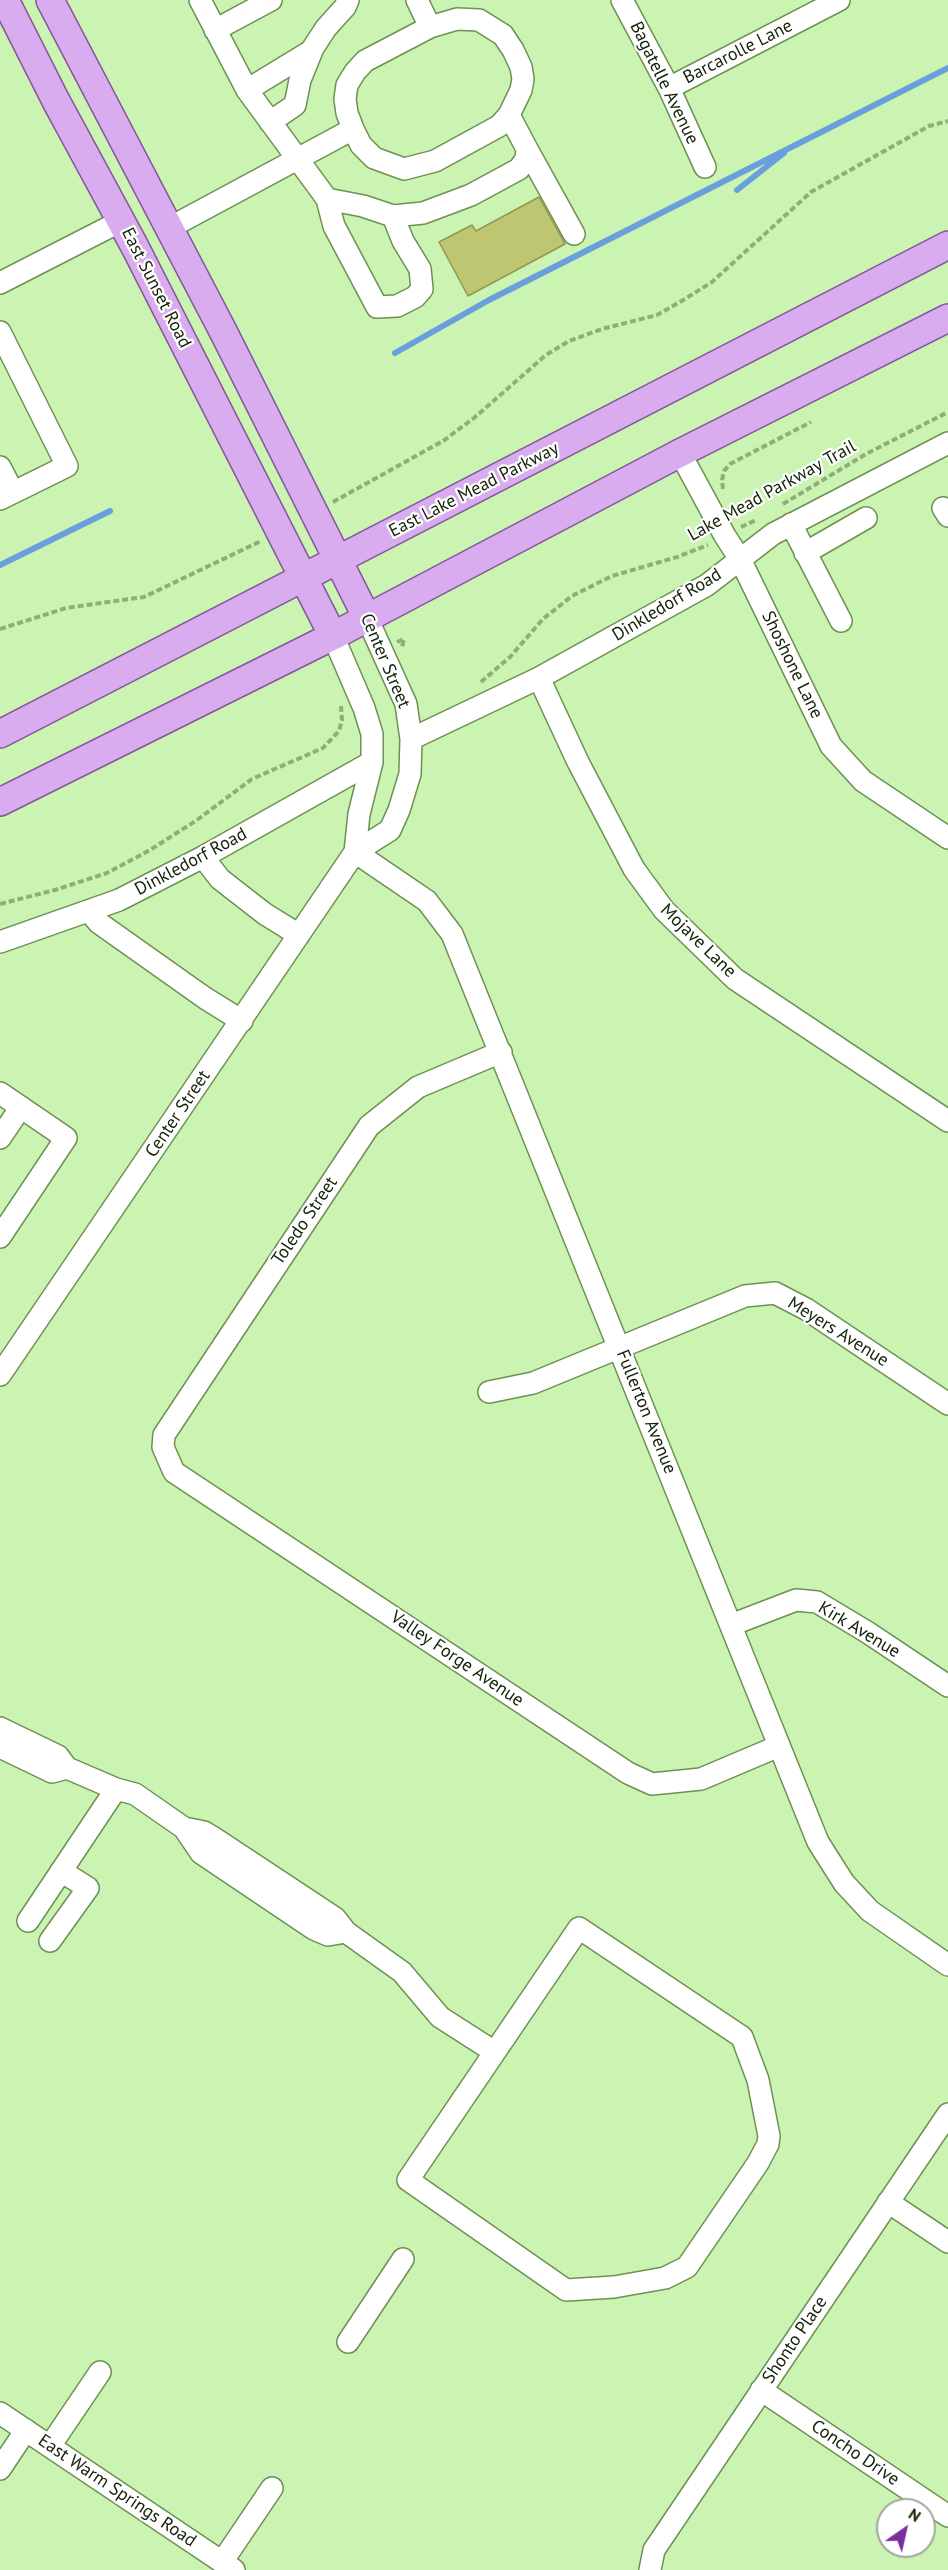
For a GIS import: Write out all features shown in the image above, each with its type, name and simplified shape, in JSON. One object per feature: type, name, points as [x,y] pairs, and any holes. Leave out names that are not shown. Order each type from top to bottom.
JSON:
[{"type":"main road","name":"East Sunset Road","points":[[5,0],[304,578]]},
{"type":"main road","points":[[50,0],[338,560]]},
{"type":"main road","name":"East Lake Mead Parkway","points":[[0,734],[948,245]]},
{"type":"main road","points":[[0,802],[333,636],[680,453],[948,318]]},
{"type":"main road","name":"Center Street","points":[[338,560],[367,618]]},
{"type":"main road","name":"Center Street","points":[[304,578],[333,636]]},
{"type":"street","points":[[200,0],[247,90],[327,199],[334,226],[351,262],[377,307],[384,308],[397,306],[415,297],[422,289],[420,269],[403,241],[393,216]]},
{"type":"street","points":[[215,30],[271,0]]},
{"type":"street","points":[[270,122],[295,105],[300,80],[311,51],[348,0]]},
{"type":"street","points":[[417,0],[430,27]]},
{"type":"street","name":"Bagatelle Avenue","points":[[622,0],[669,88],[705,167]]},
{"type":"street","name":"Barcarolle Lane","points":[[669,88],[839,0]]},
{"type":"street","points":[[457,19],[479,20],[503,35],[513,50],[523,79],[516,103],[509,115],[499,126],[435,161],[404,169],[374,158],[362,145],[347,113],[345,99],[347,85],[365,61],[430,27],[457,19]]},
{"type":"street","points":[[247,90],[311,51]]},
{"type":"street","points":[[509,115],[574,234]]},
{"type":"street","points":[[169,228],[353,129]]},
{"type":"street","points":[[327,199],[363,206],[393,216],[423,213],[471,195],[519,169],[526,159],[526,149]]},
{"type":"street","points":[[0,283],[121,221]]},
{"type":"street","points":[[0,332],[12,361],[67,466],[7,496],[0,467]]},
{"type":"street","name":"Dinkledorf Road","points":[[411,739],[539,678],[707,585],[773,534],[948,443]]},
{"type":"street","name":"Shoshone Lane","points":[[680,453],[740,559],[831,746],[863,781],[948,838]]},
{"type":"street","points":[[805,553],[866,518]]},
{"type":"street","points":[[791,524],[841,621]]},
{"type":"street","name":"Center Street","points":[[0,1376],[354,852],[390,830],[410,774],[411,739],[406,704],[367,618]]},
{"type":"street","name":"Center Street","points":[[333,636],[364,708],[372,735],[372,762],[359,814],[354,852]]},
{"type":"street","name":"Mojave Lane","points":[[539,678],[578,762],[634,869],[664,910],[735,979],[948,1121]]},
{"type":"street","name":"Dinkledorf Road","points":[[0,942],[119,900],[204,857],[372,762]]},
{"type":"street","name":"Fullerton Avenue","points":[[354,852],[427,901],[452,934],[819,1842],[844,1883],[870,1911],[948,1965]]},
{"type":"street","points":[[204,857],[220,879],[265,914],[299,935]]},
{"type":"street","points":[[88,911],[108,930],[242,1021]]},
{"type":"street","name":"Toledo Street","points":[[163,1447],[164,1435],[369,1126],[418,1087],[501,1052]]},
{"type":"street","points":[[0,1093],[66,1138],[0,1237]]},
{"type":"street","points":[[0,1138],[21,1107]]},
{"type":"street","name":"Meyers Avenue","points":[[489,1392],[533,1383],[745,1296],[775,1293],[806,1308],[948,1404]]},
{"type":"street","name":"Valley Forge Avenue","points":[[163,1447],[174,1472],[628,1773],[652,1784],[701,1779],[779,1746]]},
{"type":"street","name":"Kirk Avenue","points":[[731,1625],[796,1600],[816,1602],[867,1632],[948,1686]]},
{"type":"street","points":[[0,1728],[58,1756],[67,1768],[116,1790],[135,1794],[184,1828],[201,1853],[271,1888],[322,1934],[337,1935],[346,1932],[402,1972],[440,2017],[493,2051]]},
{"type":"street","points":[[0,1747],[52,1772],[67,1768]]},
{"type":"street","points":[[28,1921],[116,1790]]},
{"type":"street","points":[[50,1941],[87,1888],[61,1871]]},
{"type":"street","points":[[579,1928],[742,2037],[758,2080],[768,2127],[768,2144],[758,2163],[687,2267],[665,2278],[614,2287],[566,2290],[408,2180],[493,2051],[579,1928]]},
{"type":"street","name":"Shonto Place","points":[[650,2570],[654,2550],[948,2114]]},
{"type":"street","points":[[888,2202],[948,2242]]},
{"type":"street","points":[[348,2342],[403,2259]]},
{"type":"street","points":[[50,2446],[100,2372]]},
{"type":"street","name":"Concho Drive","points":[[761,2390],[948,2516]]},
{"type":"street","name":"East Warm Springs Road","points":[[0,2412],[219,2565]]},
{"type":"street","points":[[0,2469],[26,2430]]},
{"type":"street","points":[[219,2565],[272,2488]]},
{"type":"path","points":[[315,514],[443,441],[474,418],[546,355],[569,341],[602,329],[657,315],[680,302],[712,282],[811,192],[929,126],[948,121]]},
{"type":"path","name":"Lake Mead Parkway Trail","points":[[781,505],[866,454],[948,412]]},
{"type":"path","points":[[728,498],[722,480],[724,471],[730,464],[811,422]]},
{"type":"path","name":"Lake Mead Parkway Trail","points":[[477,686],[510,657],[543,619],[572,596],[612,576],[677,557],[725,536],[764,515]]},
{"type":"path","points":[[740,520],[747,525],[755,526]]},
{"type":"path","points":[[0,629],[66,608],[144,597],[282,532]]},
{"type":"path","points":[[382,650],[404,639],[403,652]]},
{"type":"path","points":[[0,904],[55,890],[107,873],[150,850],[197,820],[252,779],[323,748],[341,726],[341,707],[338,696]]},
{"type":"building","points":[[539,197],[565,244],[468,296],[439,242],[472,225],[476,231]]},
{"type":"waterway","points":[[395,353],[489,300],[948,68]]},
{"type":"waterway","points":[[737,190],[784,153]]},
{"type":"waterway","points":[[0,565],[110,511]]}]
